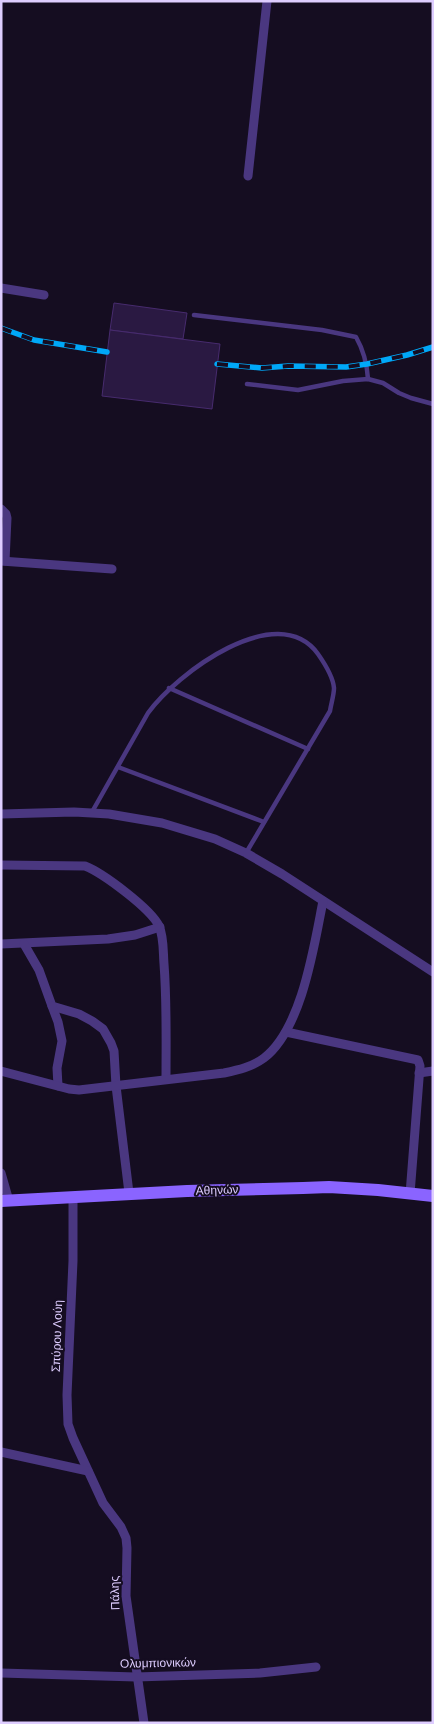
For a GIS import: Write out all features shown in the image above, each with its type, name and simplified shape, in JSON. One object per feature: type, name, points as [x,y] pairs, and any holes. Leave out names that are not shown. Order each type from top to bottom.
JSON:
[{"type":"main road","name":"Αθηνών","points":[[5,1201],[130,1193],[329,1187],[433,1196]]},
{"type":"street","points":[[248,176],[267,1]]},
{"type":"street","points":[[1,288],[44,295]]},
{"type":"street","points":[[1,510],[6,514],[7,518],[3,561],[112,569]]},
{"type":"street","points":[[1,814],[92,813],[140,818],[181,827],[215,839],[246,853],[303,887],[433,972]]},
{"type":"street","points":[[1,865],[82,865],[90,867],[140,905],[156,921],[160,927],[162,939],[167,1004],[166,1079]]},
{"type":"street","points":[[1,1071],[79,1090],[224,1073],[250,1066],[273,1051],[286,1032],[295,1012],[313,951],[323,901]]},
{"type":"street","points":[[1,944],[108,939],[135,935],[160,927]]},
{"type":"street","points":[[24,944],[39,970],[58,1022],[62,1041],[57,1068],[58,1086]]},
{"type":"street","points":[[52,1006],[79,1014],[92,1021],[103,1029],[113,1048],[130,1193]]},
{"type":"street","points":[[286,1032],[413,1058],[419,1062],[410,1194]]},
{"type":"street","points":[[419,1073],[433,1071]]},
{"type":"street","points":[[1,1174],[5,1201]]},
{"type":"street","name":"Σπύρου Λούη","points":[[73,1197],[73,1261],[66,1409],[68,1424],[88,1471]]},
{"type":"street","points":[[1,1452],[88,1471]]},
{"type":"street","name":"Πάλης","points":[[88,1471],[103,1503],[121,1526],[126,1538],[128,1548],[126,1596],[144,1723]]},
{"type":"street","name":"Ολυμπιονικών","points":[[1,1673],[136,1677],[260,1673],[316,1667]]},
{"type":"lane","points":[[194,315],[322,330],[356,337],[367,364],[368,379]]},
{"type":"lane","points":[[247,384],[298,390],[350,380],[368,379],[383,383],[411,398],[433,404]]},
{"type":"lane","points":[[92,813],[148,713],[169,688],[207,660],[231,646],[252,638],[276,634],[298,637],[315,650],[327,666],[334,689],[330,711],[246,853]]},
{"type":"lane","points":[[169,688],[308,749]]},
{"type":"lane","points":[[118,768],[264,822]]},
{"type":"building","points":[[114,303],[187,313],[183,339],[110,330]]},
{"type":"building","points":[[110,330],[220,344],[212,409],[102,396]]},
{"type":"railway","points":[[1,328],[34,340],[107,352]]},
{"type":"railway","points":[[217,364],[262,368],[288,366],[346,367],[407,355],[433,347]]}]
